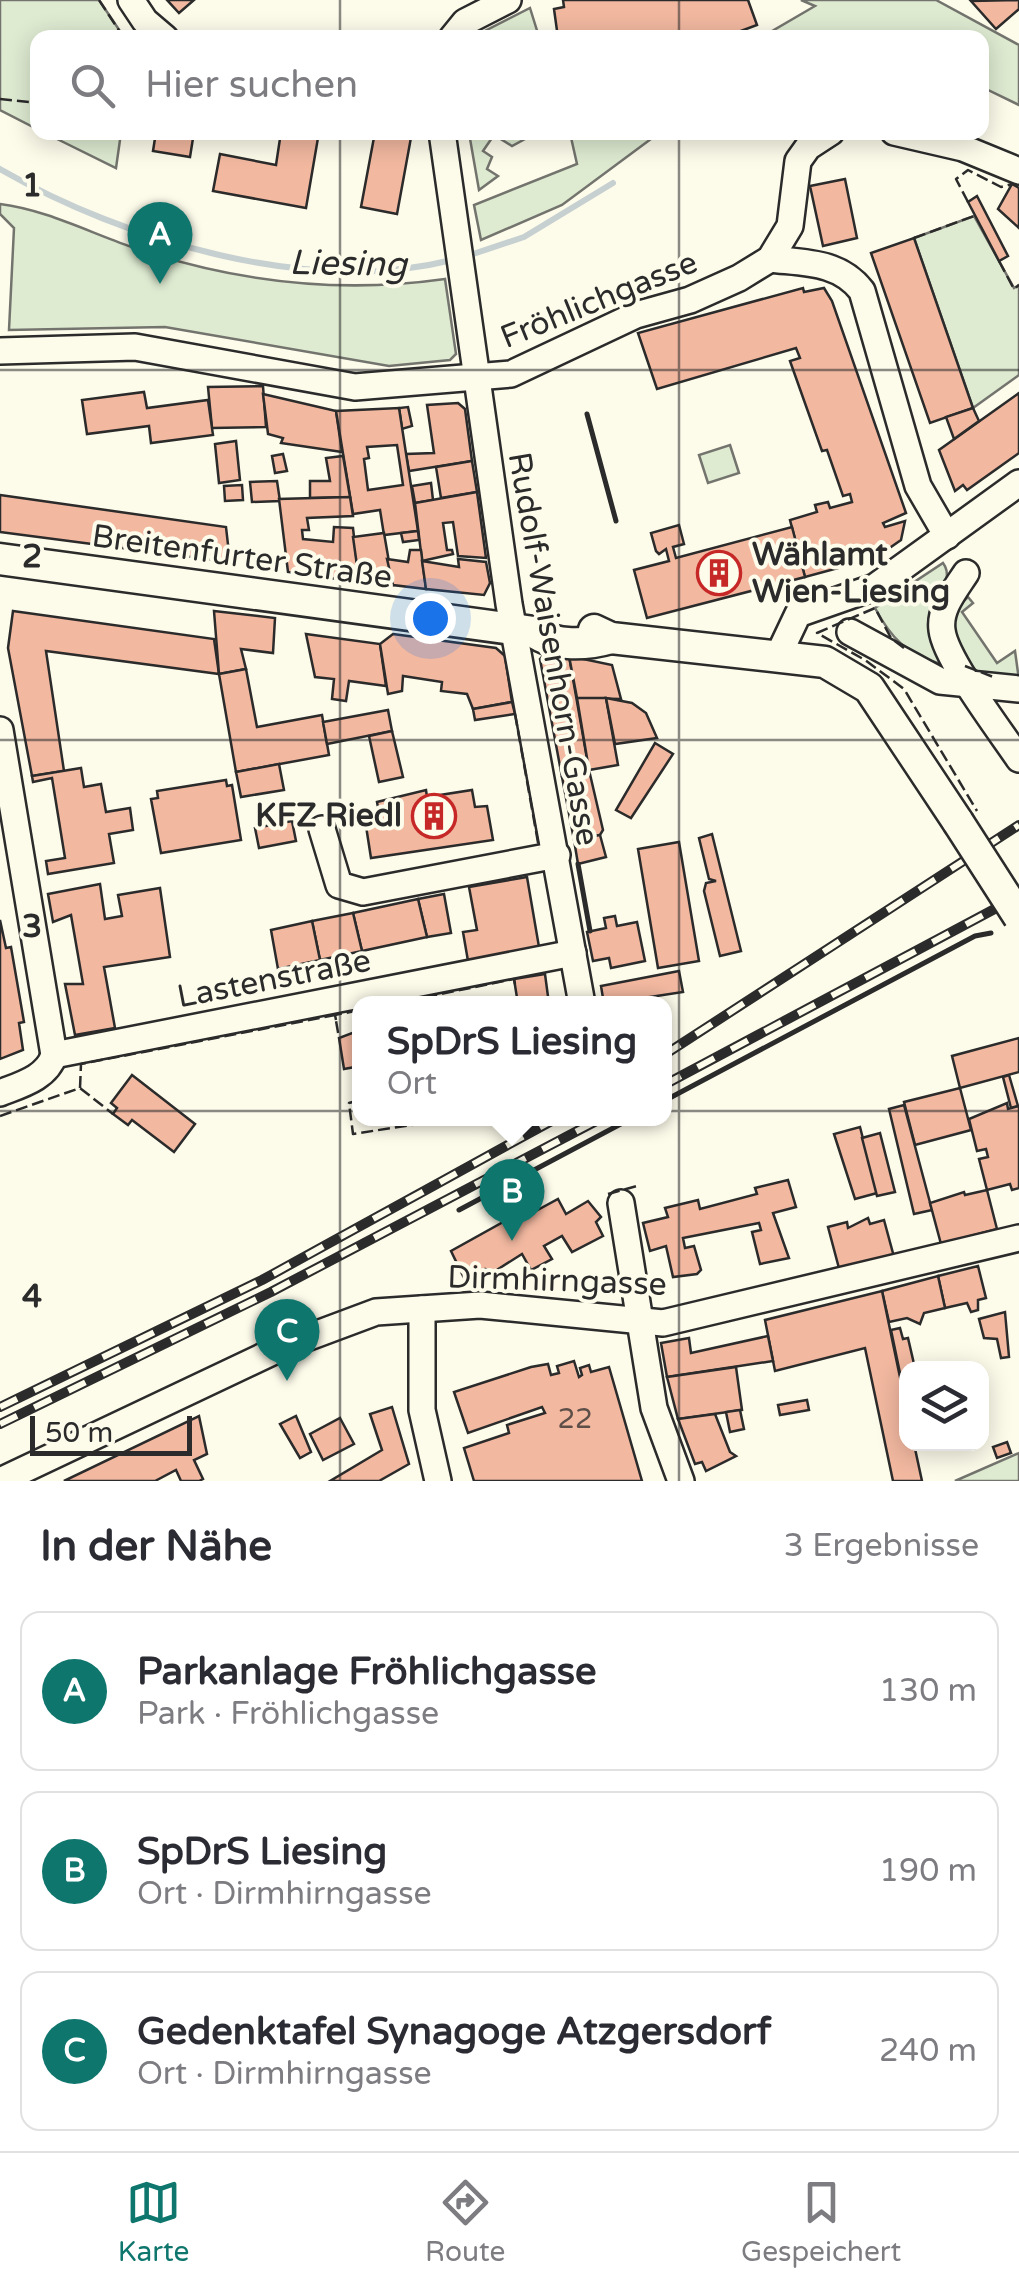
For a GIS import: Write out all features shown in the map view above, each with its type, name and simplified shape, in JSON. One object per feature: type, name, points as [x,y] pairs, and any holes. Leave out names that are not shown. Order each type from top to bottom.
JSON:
[{"type":"main road","name":"Breitenfurter Straße","points":[[0,560],[524,631],[542,625],[590,628],[611,638],[780,654],[895,724],[1019,917]]},
{"type":"street","points":[[132,0],[144,21],[155,30]]},
{"type":"street","points":[[458,30],[465,22],[508,0]]},
{"type":"street","name":"Rudolf-Waisenhorn-Gasse","points":[[443,140],[469,305],[476,379],[524,631],[581,996]]},
{"type":"street","points":[[817,140],[808,146],[798,162],[790,226],[770,259],[830,266],[844,272],[862,291],[918,486],[969,578],[944,609],[942,632],[1019,759]]},
{"type":"street","points":[[928,140],[963,148],[1019,171]]},
{"type":"street","name":"Fröhlichgasse","points":[[0,351],[134,347],[356,388],[476,379],[511,374],[636,315],[690,300],[740,278],[770,259]]},
{"type":"street","points":[[780,654],[798,614],[875,586],[1019,483]]},
{"type":"street","points":[[850,632],[940,681],[974,688],[1019,689]]},
{"type":"street","points":[[0,730],[54,1055]]},
{"type":"street","points":[[322,829],[339,885],[363,892],[557,856]]},
{"type":"street","name":"Lastenstraße","points":[[354,996],[573,953]]},
{"type":"street","name":"Lastenstraße","points":[[0,1092],[38,1076],[51,1066],[54,1055],[352,996]]},
{"type":"street","points":[[621,1203],[654,1408],[681,1481]]},
{"type":"street","name":"Dirmhirngasse","points":[[0,1480],[285,1346],[376,1312],[480,1305],[663,1322],[1019,1238]]},
{"type":"street","points":[[422,1309],[422,1410],[438,1481]]},
{"type":"green space","points":[[0,0],[99,0],[119,30],[30,30],[30,125],[0,110]]},
{"type":"green space","points":[[801,0],[936,0],[1019,45],[1019,105],[989,90],[989,30],[774,30],[815,6]]},
{"type":"green space","points":[[530,8],[537,30],[487,30]]},
{"type":"green space","points":[[59,140],[120,140],[116,168]]},
{"type":"green space","points":[[470,140],[491,140],[483,151],[492,157],[487,169],[498,176],[479,190]]},
{"type":"green space","points":[[502,140],[523,140],[512,146]]},
{"type":"green space","points":[[572,140],[650,140],[562,205],[481,240],[474,205],[577,164]]},
{"type":"green space","points":[[0,204],[51,216],[170,259],[248,276],[326,285],[445,279],[456,354],[450,360],[389,366],[165,327],[9,330],[14,228],[0,214]]},
{"type":"green space","points":[[974,216],[1014,288],[1019,285],[1019,375],[973,408],[914,238]]},
{"type":"green space","points":[[730,445],[739,473],[708,483],[699,455]]},
{"type":"green space","points":[[943,563],[947,576],[931,623],[932,641],[941,664],[901,644],[875,608]]},
{"type":"green space","points":[[968,597],[973,603],[962,612],[997,663],[1015,651],[1019,680],[986,676],[975,670],[959,651],[953,628],[959,606]]},
{"type":"green space","points":[[1019,1453],[1019,1481],[955,1481]]},
{"type":"building","points":[[167,0],[194,0],[179,13]]},
{"type":"building","points":[[563,0],[748,0],[757,25],[744,30],[557,30],[554,9],[564,7]]},
{"type":"building","points":[[1019,0],[1019,9],[996,29],[971,1]]},
{"type":"building","points":[[155,140],[193,140],[190,157],[153,151]]},
{"type":"building","points":[[280,140],[318,140],[306,208],[213,191],[220,154],[276,165]]},
{"type":"building","points":[[374,140],[411,140],[397,214],[361,207]]},
{"type":"building","points":[[845,179],[857,238],[823,246],[810,186]]},
{"type":"building","points":[[1012,184],[1019,188],[1019,228],[998,209]]},
{"type":"building","points":[[977,196],[1008,256],[999,261],[968,202]]},
{"type":"building","points":[[914,238],[973,408],[930,423],[871,253]]},
{"type":"building","points":[[803,288],[804,292],[824,288],[832,301],[906,513],[883,523],[885,527],[905,521],[901,540],[875,558],[805,577],[790,520],[817,512],[815,505],[828,502],[830,508],[852,502],[850,494],[843,496],[827,450],[822,451],[790,361],[800,358],[796,348],[657,389],[638,333]]},
{"type":"building","points":[[263,386],[266,427],[212,428],[208,387]]},
{"type":"building","points":[[144,392],[147,408],[208,400],[213,435],[151,443],[149,426],[87,434],[82,400]]},
{"type":"building","points":[[1019,393],[1019,453],[967,490],[963,485],[955,491],[939,450]]},
{"type":"building","points":[[263,394],[336,411],[342,452],[281,443],[283,438],[268,434]]},
{"type":"building","points":[[458,403],[465,409],[472,461],[409,471],[406,454],[434,453],[427,405]]},
{"type":"building","points":[[408,407],[412,426],[402,429],[399,408]]},
{"type":"building","points":[[399,408],[418,531],[384,535],[380,510],[353,514],[336,411]],"holes":[[[397,445],[403,485],[368,490],[364,459],[369,458],[367,447]]]},
{"type":"building","points":[[973,408],[979,421],[954,439],[946,417]]},
{"type":"building","points":[[236,441],[240,480],[219,483],[215,444]]},
{"type":"building","points":[[283,454],[287,471],[275,473],[272,456]]},
{"type":"building","points":[[343,456],[350,497],[310,498],[310,481],[330,481],[326,458]]},
{"type":"building","points":[[472,461],[477,492],[441,498],[436,467]]},
{"type":"building","points":[[277,481],[280,501],[252,502],[250,482]]},
{"type":"building","points":[[431,483],[433,500],[415,503],[412,486]]},
{"type":"building","points":[[242,485],[243,500],[225,501],[224,486]]},
{"type":"building","points":[[477,492],[486,558],[458,556],[453,522],[443,523],[447,550],[453,554],[422,561],[415,503]]},
{"type":"building","points":[[0,495],[226,527],[230,562],[0,532]]},
{"type":"building","points":[[350,497],[353,516],[307,518],[309,530],[302,530],[303,539],[333,542],[334,527],[353,528],[359,582],[288,572],[279,499]]},
{"type":"building","name":"Wählamt Wien-Liesing","points":[[679,525],[684,544],[673,547],[676,558],[792,527],[805,577],[647,618],[634,570],[669,561],[666,549],[659,554],[656,551],[651,533]]},
{"type":"building","points":[[418,531],[419,540],[403,542],[401,533]]},
{"type":"building","points":[[384,533],[393,585],[359,580],[353,537]]},
{"type":"building","points":[[410,550],[421,550],[426,589],[393,585],[387,559],[408,562]]},
{"type":"building","points":[[458,559],[486,562],[490,583],[484,595],[426,589],[422,561],[459,567]]},
{"type":"building","points":[[13,611],[214,639],[219,674],[46,651],[64,771],[32,776],[8,648]]},
{"type":"building","points":[[214,611],[275,618],[273,653],[241,649],[246,669],[219,674]]},
{"type":"building","points":[[306,634],[380,644],[386,686],[349,681],[346,701],[332,699],[334,679],[315,677]]},
{"type":"building","points":[[393,634],[496,648],[505,656],[512,702],[473,709],[467,694],[441,691],[442,682],[403,676],[402,691],[388,694],[380,644]]},
{"type":"building","points":[[546,652],[569,656],[589,770],[562,777],[540,659]]},
{"type":"building","points":[[569,656],[612,665],[621,699],[577,698]]},
{"type":"building","points":[[246,669],[257,727],[322,715],[329,755],[236,772],[219,674]]},
{"type":"building","points":[[577,698],[606,698],[618,765],[589,770]]},
{"type":"building","points":[[606,698],[632,703],[646,713],[657,738],[615,744]]},
{"type":"building","points":[[512,702],[515,714],[475,720],[473,709]]},
{"type":"building","points":[[388,710],[392,731],[327,744],[323,722]]},
{"type":"building","points":[[392,731],[403,777],[379,782],[369,736]]},
{"type":"building","points":[[655,743],[673,754],[631,818],[616,810]]},
{"type":"building","points":[[279,764],[284,790],[241,797],[236,772]]},
{"type":"building","points":[[81,768],[84,787],[101,784],[106,812],[130,808],[133,830],[109,834],[114,863],[48,874],[46,861],[65,858],[52,778],[33,782],[32,776]]},
{"type":"building","points":[[589,770],[603,830],[600,835],[574,840],[562,777]]},
{"type":"building","points":[[226,780],[227,786],[232,785],[241,840],[161,853],[151,799],[158,798],[157,791]]},
{"type":"building","name":"KFZ Riedl","points":[[426,790],[427,797],[472,790],[475,807],[487,806],[493,840],[371,858],[366,826],[381,824],[377,802]]},
{"type":"building","points":[[292,821],[296,841],[259,848],[255,828]]},
{"type":"building","points":[[712,834],[741,951],[720,956],[704,891],[706,883],[716,881],[709,879],[699,838]]},
{"type":"building","points":[[600,835],[606,857],[578,864],[574,840]]},
{"type":"building","points":[[679,842],[699,961],[658,968],[638,849]]},
{"type":"building","points":[[527,877],[539,947],[468,961],[463,932],[477,930],[469,887]]},
{"type":"building","points":[[100,884],[105,919],[122,916],[118,895],[160,888],[170,957],[104,967],[115,1028],[75,1035],[65,984],[83,984],[71,915],[53,922],[48,894]]},
{"type":"building","points":[[444,894],[451,933],[427,937],[418,899]]},
{"type":"building","points":[[418,899],[427,937],[362,951],[353,913]]},
{"type":"building","points":[[353,913],[362,951],[320,960],[312,921]]},
{"type":"building","points":[[615,916],[617,926],[637,922],[645,961],[611,968],[609,958],[593,961],[587,932],[606,928],[604,918]]},
{"type":"building","points":[[0,920],[6,948],[11,947],[24,1022],[19,1023],[23,1050],[0,1059]]},
{"type":"building","points":[[312,921],[320,960],[278,969],[271,930]]},
{"type":"building","points":[[679,971],[683,992],[603,996],[601,986]]},
{"type":"building","points":[[545,974],[548,996],[517,996],[514,979]]},
{"type":"building","points":[[352,1033],[352,1068],[344,1069],[339,1038]]},
{"type":"building","points":[[1019,1038],[1019,1072],[960,1088],[952,1056]]},
{"type":"building","points":[[132,1075],[195,1124],[174,1152],[132,1120],[128,1125],[113,1114],[117,1108],[111,1103]]},
{"type":"building","points":[[1009,1075],[1018,1106],[1011,1108],[1003,1077]]},
{"type":"building","points":[[960,1088],[971,1130],[915,1145],[904,1102]]},
{"type":"building","points":[[1007,1103],[1008,1109],[1019,1106],[1019,1188],[1012,1190],[1010,1184],[987,1190],[979,1159],[988,1157],[986,1149],[977,1151],[969,1119]]},
{"type":"building","points":[[904,1105],[932,1210],[914,1214],[889,1109]]},
{"type":"building","points":[[860,1127],[877,1193],[855,1199],[834,1134]]},
{"type":"building","points":[[880,1133],[895,1192],[877,1196],[862,1138]]},
{"type":"building","points":[[788,1180],[796,1207],[773,1213],[789,1258],[760,1264],[752,1232],[761,1230],[759,1223],[683,1238],[685,1248],[694,1246],[701,1270],[697,1274],[673,1277],[666,1246],[650,1251],[643,1223],[668,1217],[665,1208],[698,1200],[700,1209],[757,1194],[755,1188]]},
{"type":"building","points":[[987,1190],[997,1229],[941,1244],[930,1203],[964,1192],[965,1195]]},
{"type":"building","points":[[558,1199],[566,1214],[588,1201],[601,1217],[596,1222],[603,1236],[572,1252],[562,1236],[544,1246],[552,1259],[531,1270],[522,1254],[492,1273],[485,1269],[465,1280],[451,1251],[503,1222],[503,1214],[513,1211],[521,1219]]},
{"type":"building","points":[[868,1218],[870,1224],[884,1220],[894,1257],[840,1272],[828,1227],[847,1222],[848,1228]]},
{"type":"building","points":[[978,1266],[986,1298],[978,1300],[978,1310],[971,1312],[967,1303],[945,1308],[938,1276]]},
{"type":"building","points":[[938,1276],[945,1308],[924,1313],[920,1324],[907,1318],[889,1322],[882,1291]]},
{"type":"building","points":[[882,1291],[899,1372],[899,1451],[916,1451],[922,1481],[893,1481],[865,1348],[775,1371],[765,1320]]},
{"type":"building","points":[[1005,1312],[1009,1357],[1001,1358],[997,1339],[984,1338],[979,1319]]},
{"type":"building","points":[[900,1328],[903,1339],[908,1338],[913,1361],[899,1361],[899,1368],[891,1330]]},
{"type":"building","points":[[768,1336],[773,1361],[667,1377],[661,1343],[689,1338],[691,1353]]},
{"type":"building","points":[[574,1361],[579,1377],[580,1368],[589,1365],[591,1372],[609,1367],[642,1481],[474,1481],[464,1448],[509,1433],[507,1425],[545,1413],[542,1407],[468,1433],[454,1392],[531,1367],[548,1364],[551,1375],[559,1373],[557,1366]]},
{"type":"building","points":[[736,1367],[742,1410],[678,1419],[667,1377]]},
{"type":"building","points":[[807,1400],[809,1410],[780,1415],[778,1405]]},
{"type":"building","points":[[392,1407],[409,1464],[379,1481],[330,1481],[382,1450],[370,1414]]},
{"type":"building","points":[[740,1410],[744,1429],[730,1432],[726,1412]]},
{"type":"building","points":[[715,1414],[730,1452],[736,1456],[706,1471],[702,1462],[695,1464],[678,1419]]},
{"type":"building","points":[[199,1416],[207,1454],[194,1460],[203,1479],[199,1481],[181,1481],[176,1470],[155,1481],[64,1481]]},
{"type":"building","points":[[296,1416],[311,1452],[300,1458],[280,1424]]},
{"type":"building","points":[[340,1418],[354,1444],[323,1460],[310,1434]]},
{"type":"building","points":[[1007,1442],[1011,1453],[997,1458],[993,1447]]},
{"type":"waterway","name":"Liesing","points":[[0,169],[103,219],[219,255],[339,271],[397,269],[452,260]]},
{"type":"waterway","name":"Liesing","points":[[464,257],[524,237],[613,183]]},
{"type":"railway","points":[[672,1050],[1019,825]]},
{"type":"railway","points":[[672,1081],[1019,896]]},
{"type":"railway","points":[[0,1407],[262,1280],[542,1126]]},
{"type":"railway","points":[[0,1424],[271,1292],[587,1126]]},
{"type":"fence","points":[[99,0],[119,30]]},
{"type":"fence","points":[[0,99],[30,102]]},
{"type":"fence","points":[[968,202],[956,179],[968,170],[1001,187],[1012,184]]},
{"type":"fence","points":[[914,238],[974,216]]},
{"type":"fence","points":[[999,261],[1014,289],[1019,285]]},
{"type":"fence","points":[[904,648],[891,638],[875,608],[817,633],[865,660],[904,689],[977,811]]},
{"type":"fence","points":[[965,666],[996,678]]},
{"type":"fence","points":[[515,714],[539,848]]},
{"type":"fence","points":[[431,996],[514,979],[515,984]]},
{"type":"fence","points":[[336,1020],[335,1015],[352,1012]]},
{"type":"fence","points":[[80,1088],[81,1064],[335,1015],[339,1038]]},
{"type":"fence","points":[[0,1116],[80,1088],[113,1114]]},
{"type":"fence","points":[[352,1102],[349,1103],[353,1134],[405,1126]]},
{"type":"fence","points":[[608,1194],[637,1186]]},
{"type":"wall","points":[[587,414],[616,521]]},
{"type":"wall","points":[[578,864],[590,931]]},
{"type":"wall","points":[[672,1097],[975,936],[991,933]]},
{"type":"wall","points":[[459,1210],[617,1126]]},
{"type":"place","name":"Parkanlage Fröhlichgasse","points":[[160,284]]},
{"type":"place","name":"Wählamt Wien-Liesing","points":[[719,573]]},
{"type":"place","name":"KFZ Riedl","points":[[434,816]]},
{"type":"place","name":"SpDrS Liesing","points":[[512,1241]]},
{"type":"place","name":"Gedenktafel Synagoge Atzgersdorf","points":[[287,1381]]}]
